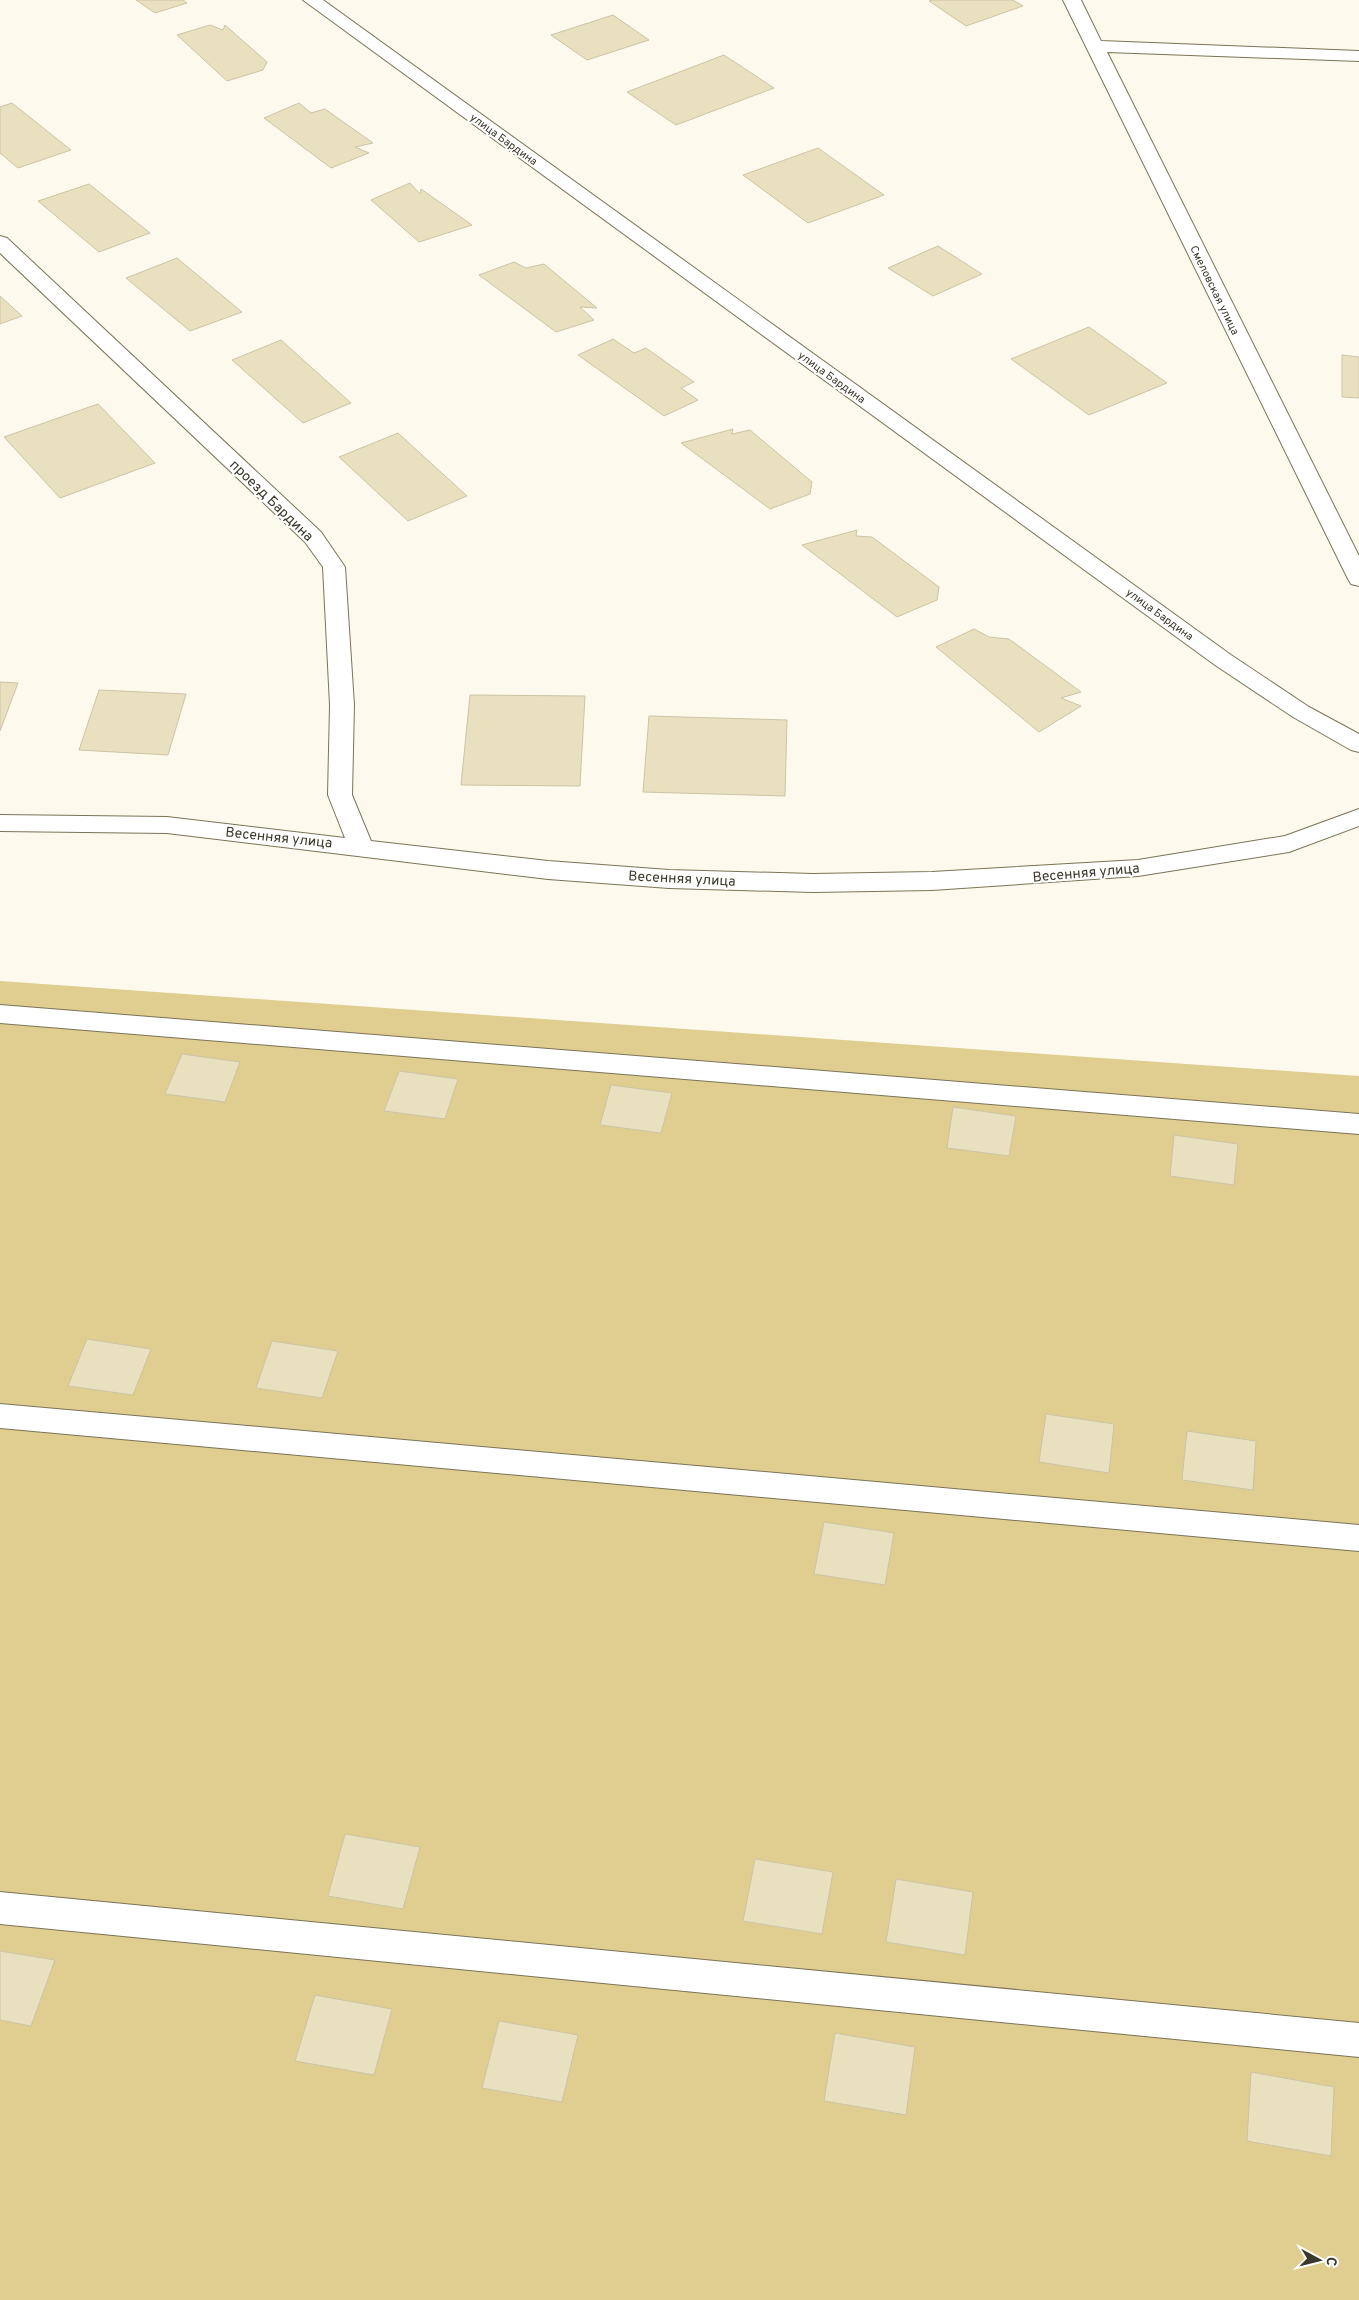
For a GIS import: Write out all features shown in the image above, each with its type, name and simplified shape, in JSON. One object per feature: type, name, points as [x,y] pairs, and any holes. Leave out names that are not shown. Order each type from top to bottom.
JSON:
[{"type":"street","name":"улица Бардина","points":[[312,0],[1214,654],[1301,712],[1359,744]]},
{"type":"street","name":"Смеловская улица","points":[[1072,0],[1359,580]]},
{"type":"street","points":[[1094,46],[1359,56]]},
{"type":"street","name":"проезд Бардина","points":[[0,242],[313,537],[334,567],[342,705],[340,795],[361,846]]},
{"type":"street","name":"Весенняя улица","points":[[0,822],[167,825],[361,846],[491,864],[670,879],[813,883],[932,881],[1138,868],[1289,844],[1359,817]]},
{"type":"street","points":[[0,1014],[1359,1124]]},
{"type":"street","points":[[0,1416],[1359,1538]]},
{"type":"street","points":[[0,1908],[1359,2040]]},
{"type":"shaded area","points":[[0,981],[1359,1076],[1359,2300],[0,2300]]},
{"type":"building","points":[[136,0],[183,0],[187,3],[155,13]]},
{"type":"building","points":[[1013,0],[1023,6],[966,26],[929,1]]},
{"type":"building","points":[[613,15],[649,40],[587,60],[551,35]]},
{"type":"building","points":[[210,25],[223,30],[225,25],[267,62],[263,70],[227,81],[177,35]]},
{"type":"building","points":[[724,55],[774,88],[676,125],[627,92]]},
{"type":"building","points":[[12,103],[71,150],[18,168],[0,153],[0,107]]},
{"type":"building","points":[[299,103],[311,113],[325,109],[373,143],[355,147],[369,153],[331,168],[264,118]]},
{"type":"building","points":[[818,148],[884,195],[808,223],[743,175]]},
{"type":"building","points":[[410,183],[420,194],[421,189],[472,225],[419,242],[371,200]]},
{"type":"building","points":[[89,184],[150,233],[99,252],[38,201]]},
{"type":"building","points":[[938,246],[982,274],[933,296],[888,268]]},
{"type":"building","points":[[177,258],[242,312],[190,331],[126,278]]},
{"type":"building","points":[[514,262],[526,268],[544,264],[597,308],[580,307],[594,320],[556,332],[479,275]]},
{"type":"building","points":[[0,296],[22,316],[0,324]]},
{"type":"building","points":[[1089,327],[1167,383],[1089,415],[1011,359]]},
{"type":"building","points":[[613,339],[634,353],[646,348],[694,382],[681,388],[698,400],[664,416],[578,355]]},
{"type":"building","points":[[281,340],[351,403],[303,423],[232,360]]},
{"type":"building","points":[[1342,355],[1359,357],[1359,398],[1342,397]]},
{"type":"building","points":[[98,404],[155,463],[60,498],[4,437]]},
{"type":"building","points":[[733,429],[732,434],[750,430],[812,482],[810,494],[770,509],[681,443]]},
{"type":"building","points":[[398,433],[467,496],[408,521],[339,457]]},
{"type":"building","points":[[857,530],[856,536],[872,537],[939,587],[937,600],[897,617],[802,545]]},
{"type":"building","points":[[974,629],[989,637],[1009,639],[1081,692],[1061,698],[1081,706],[1039,732],[936,647]]},
{"type":"building","points":[[0,682],[18,683],[0,731]]},
{"type":"building","points":[[99,690],[186,694],[168,755],[79,750]]},
{"type":"building","points":[[470,695],[585,696],[580,786],[461,785]]},
{"type":"building","points":[[649,716],[787,720],[785,796],[643,792]]},
{"type":"building","points":[[182,1054],[240,1062],[225,1102],[165,1094]]},
{"type":"building","points":[[399,1071],[458,1079],[445,1119],[384,1111]]},
{"type":"building","points":[[611,1085],[672,1093],[661,1133],[600,1125]]},
{"type":"building","points":[[953,1107],[1016,1116],[1009,1156],[947,1148]]},
{"type":"building","points":[[1174,1135],[1238,1144],[1234,1185],[1170,1176]]},
{"type":"building","points":[[87,1339],[151,1349],[133,1395],[68,1386]]},
{"type":"building","points":[[272,1341],[338,1351],[322,1398],[256,1388]]},
{"type":"building","points":[[1046,1414],[1114,1424],[1109,1473],[1039,1462]]},
{"type":"building","points":[[1187,1431],[1256,1441],[1253,1490],[1182,1480]]},
{"type":"building","points":[[824,1522],[894,1533],[885,1585],[814,1574]]},
{"type":"building","points":[[345,1834],[420,1847],[403,1909],[328,1896]]},
{"type":"building","points":[[755,1859],[833,1872],[822,1934],[743,1921]]},
{"type":"building","points":[[896,1879],[973,1892],[965,1955],[886,1942]]},
{"type":"building","points":[[0,1951],[55,1960],[31,2026],[0,2020]]},
{"type":"building","points":[[315,1995],[392,2009],[374,2075],[295,2061]]},
{"type":"building","points":[[499,2021],[578,2035],[562,2102],[482,2088]]},
{"type":"building","points":[[835,2033],[915,2047],[906,2115],[824,2101]]},
{"type":"building","points":[[1251,2072],[1334,2087],[1331,2156],[1247,2141]]}]
